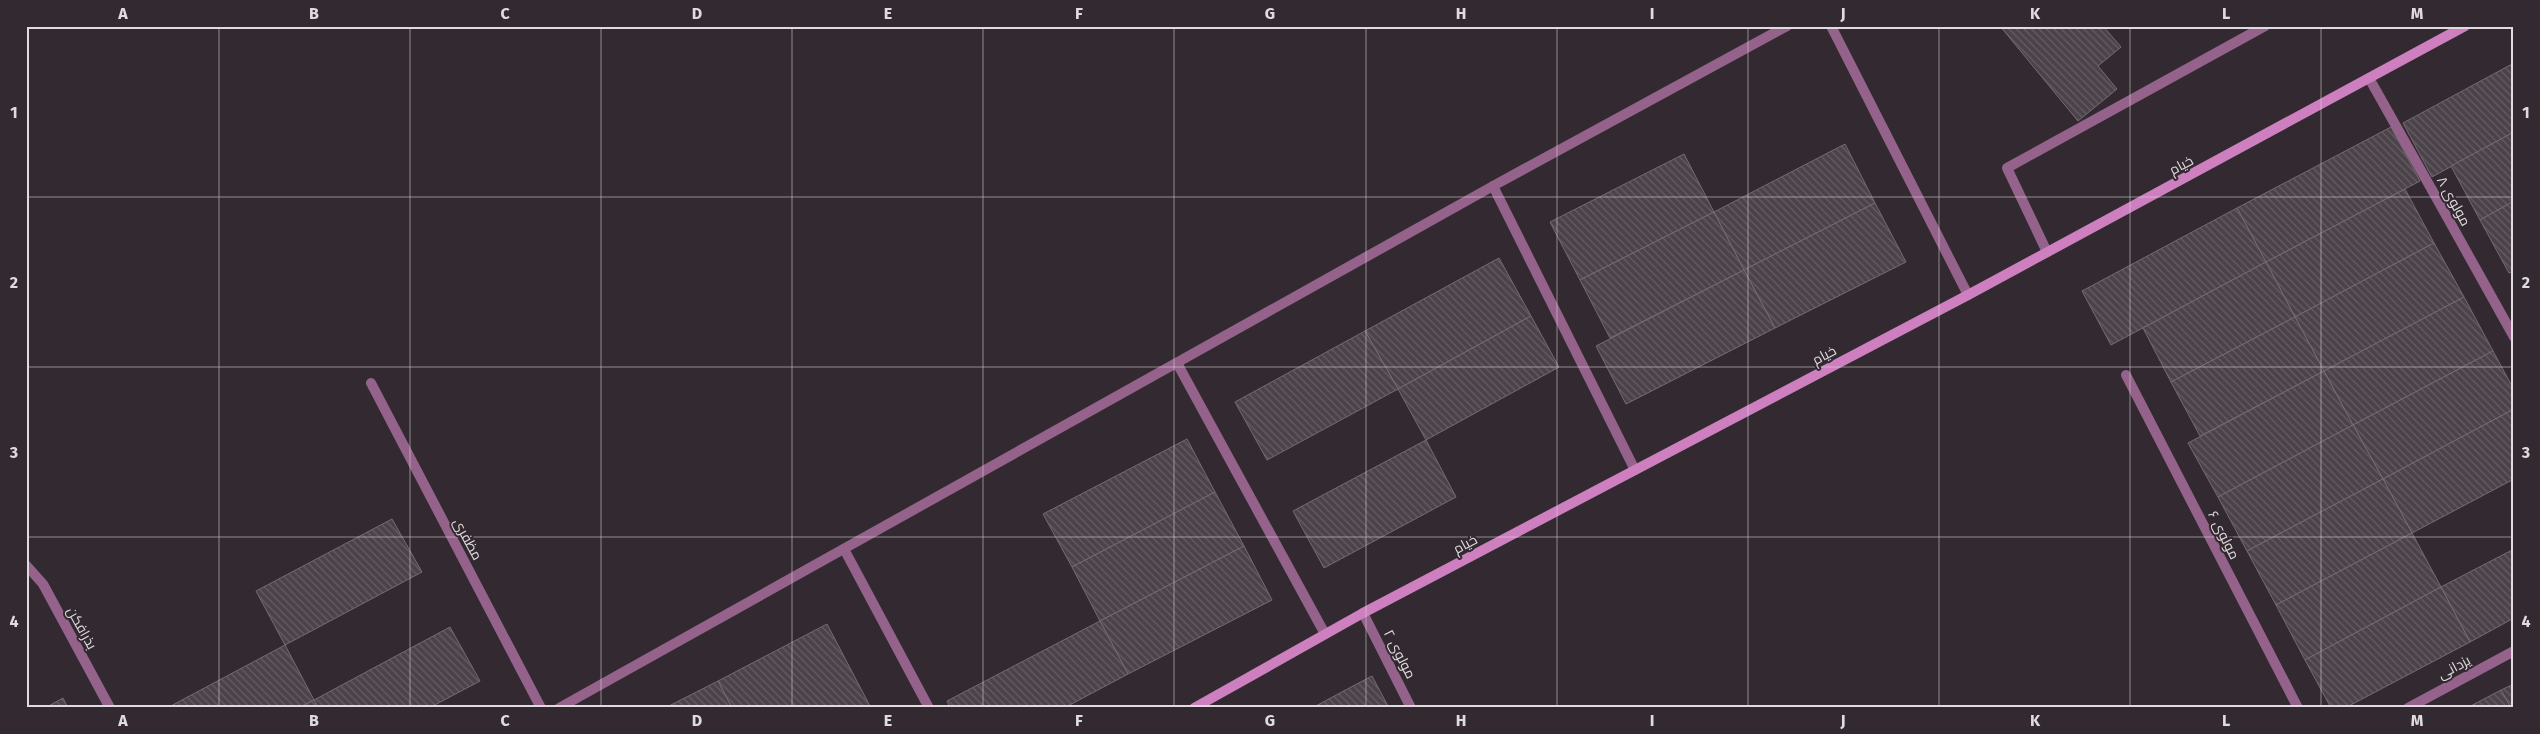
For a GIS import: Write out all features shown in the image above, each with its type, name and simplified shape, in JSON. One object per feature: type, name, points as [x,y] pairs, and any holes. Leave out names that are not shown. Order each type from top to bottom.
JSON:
[{"type":"street","points":[[560,708],[1493,186],[1787,26]]},
{"type":"street","points":[[1831,26],[1968,295]]},
{"type":"street","points":[[2048,252],[2007,168],[2266,26]]},
{"type":"street","name":"خیام","points":[[1194,708],[1363,613],[1968,295],[2465,26]]},
{"type":"street","name":"مولوی ۸","points":[[2369,78],[2514,337]]},
{"type":"street","points":[[1493,186],[1635,470]]},
{"type":"street","points":[[1177,363],[1325,634]]},
{"type":"street","name":"مولوی ۶","points":[[2126,375],[2298,708]]},
{"type":"street","name":"مظفری","points":[[371,383],[541,708]]},
{"type":"street","points":[[844,548],[929,708]]},
{"type":"street","name":"بذرافکن","points":[[26,565],[43,584],[110,708]]},
{"type":"street","name":"مولوی ۲","points":[[1363,613],[1411,708]]},
{"type":"street","name":"یزدانی","points":[[2408,708],[2514,651]]},
{"type":"building","points":[[2000,26],[2103,26],[2121,47],[2098,66],[2117,89],[2078,121]]},
{"type":"building","points":[[2514,63],[2514,132],[2432,177],[2403,123]]},
{"type":"building","points":[[2391,127],[2420,181],[2266,262],[2237,208]]},
{"type":"building","points":[[2514,132],[2514,201],[2480,220],[2451,166]]},
{"type":"building","points":[[1845,144],[1875,203],[1744,270],[1714,212]]},
{"type":"building","points":[[1684,154],[1714,212],[1580,280],[1550,222]]},
{"type":"building","points":[[2405,189],[2434,243],[2295,317],[2266,262]]},
{"type":"building","points":[[2514,201],[2514,271],[2509,273],[2480,220]]},
{"type":"building","points":[[1875,203],[1906,262],[1775,328],[1744,270]]},
{"type":"building","points":[[2237,208],[2266,262],[2111,345],[2082,291]]},
{"type":"building","points":[[1714,212],[1744,270],[1610,338],[1580,280]]},
{"type":"building","points":[[2434,243],[2464,297],[2324,371],[2295,317]]},
{"type":"building","points":[[1499,258],[1531,316],[1398,389],[1365,331]]},
{"type":"building","points":[[2266,262],[2295,317],[2171,382],[2143,328]]},
{"type":"building","points":[[1744,270],[1775,328],[1626,404],[1596,346]]},
{"type":"building","points":[[2464,297],[2493,351],[2353,425],[2324,371]]},
{"type":"building","points":[[1531,316],[1559,367],[1426,440],[1398,389]]},
{"type":"building","points":[[2295,317],[2324,371],[2200,436],[2171,382]]},
{"type":"building","points":[[1365,331],[1398,389],[1267,460],[1235,402]]},
{"type":"building","points":[[2493,351],[2514,390],[2514,409],[2383,479],[2353,425]]},
{"type":"building","points":[[2324,371],[2353,425],[2218,497],[2188,443]]},
{"type":"building","points":[[2514,409],[2514,479],[2412,533],[2383,479]]},
{"type":"building","points":[[2353,425],[2383,479],[2247,551],[2218,497]]},
{"type":"building","points":[[1187,439],[1215,492],[1072,567],[1043,514]]},
{"type":"building","points":[[1426,440],[1456,497],[1324,568],[1293,511]]},
{"type":"building","points":[[2383,479],[2412,533],[2276,605],[2247,551]]},
{"type":"building","points":[[1215,492],[1244,546],[1100,621],[1072,567]]},
{"type":"building","points":[[392,519],[422,572],[285,645],[256,591]]},
{"type":"building","points":[[2412,533],[2441,587],[2305,660],[2276,605]]},
{"type":"building","points":[[1244,546],[1272,600],[1128,674],[1100,621]]},
{"type":"building","points":[[2514,549],[2514,618],[2470,642],[2441,587]]},
{"type":"building","points":[[2441,587],[2470,642],[2345,708],[2331,708],[2305,660]]},
{"type":"building","points":[[1100,621],[1128,674],[1064,708],[950,708],[947,701]]},
{"type":"building","points":[[827,624],[871,708],[732,708],[718,681]]},
{"type":"building","points":[[450,627],[480,681],[429,708],[318,708],[314,700]]},
{"type":"building","points":[[285,645],[314,700],[298,708],[167,708]]},
{"type":"building","points":[[1372,676],[1389,708],[1312,708],[1353,686]]},
{"type":"building","points":[[718,681],[732,708],[665,708]]},
{"type":"building","points":[[2514,684],[2514,708],[2511,708],[2501,690]]},
{"type":"building","points":[[2501,690],[2511,708],[2467,708]]},
{"type":"building","points":[[63,698],[68,708],[45,708]]},
{"type":"building","points":[[314,700],[318,708],[298,708]]}]
